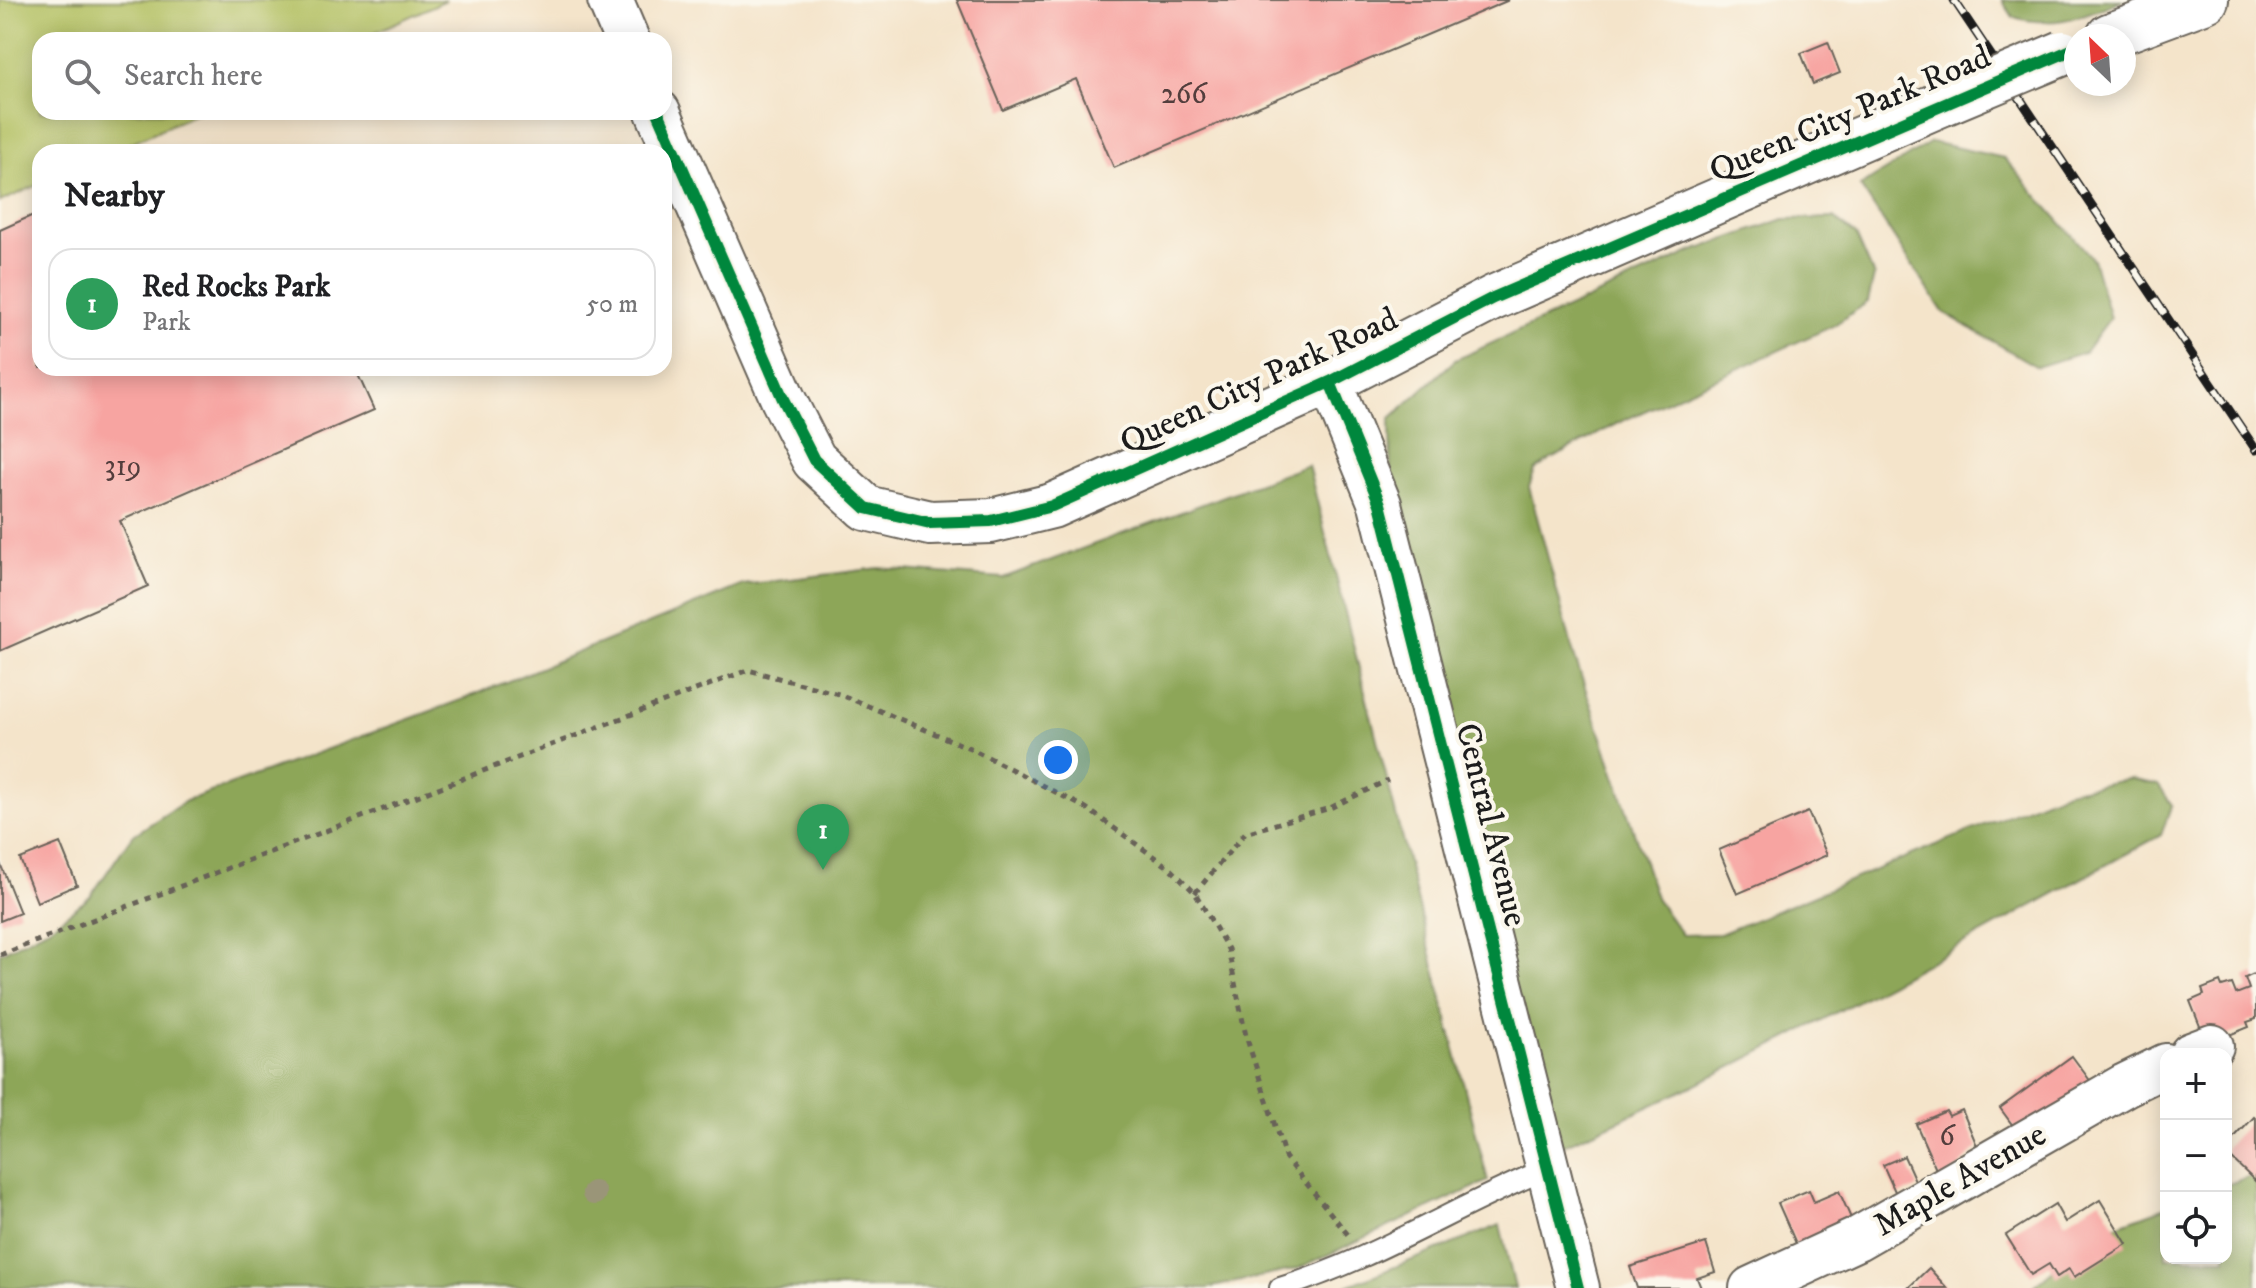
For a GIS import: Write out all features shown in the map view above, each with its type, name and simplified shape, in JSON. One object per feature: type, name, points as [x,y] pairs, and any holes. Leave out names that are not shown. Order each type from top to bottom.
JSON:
[{"type":"street","points":[[610,0],[624,32]]},
{"type":"street","points":[[2136,26],[2206,0]]},
{"type":"street","name":"Queen City Park Road","points":[[672,144],[783,399],[814,460],[866,508],[930,523],[991,521],[1052,506],[1330,382],[1493,298],[2064,53]]},
{"type":"street","name":"Queen City Park Road","points":[[661,120],[672,144]]},
{"type":"street","name":"Central Avenue","points":[[1330,382],[1380,504],[1578,1288]]},
{"type":"street","name":"Maple Avenue","points":[[1751,1288],[1857,1239],[2160,1068]]},
{"type":"lane","points":[[1280,1288],[1363,1256],[1500,1188],[1549,1168]]},
{"type":"path","points":[[0,955],[748,670],[839,694],[972,749],[1086,808],[1140,845],[1195,893],[1228,949],[1246,1036],[1285,1157],[1363,1256]]},
{"type":"path","points":[[1195,893],[1245,833],[1330,808],[1388,780]]},
{"type":"green space","points":[[0,0],[446,0],[376,32],[32,32],[32,120],[181,120],[129,144],[32,144],[32,188],[0,202]]},
{"type":"green space","points":[[2002,0],[2123,0],[2069,19],[2043,22],[2013,17]]},
{"type":"green space","points":[[1931,142],[2004,158],[2093,259],[2110,318],[2085,352],[2037,367],[1943,312],[1860,186]]},
{"type":"green space","points":[[1834,218],[1856,235],[1874,276],[1868,302],[1833,326],[1618,423],[1553,458],[1535,470],[1529,487],[1574,655],[1657,900],[1682,935],[1720,934],[2067,791],[2130,779],[2158,785],[2172,805],[2161,835],[1786,1039],[1554,1149],[1391,499],[1390,419],[1455,360],[1693,251],[1784,219]]},
{"type":"green space","points":[[1308,465],[1488,1181],[1297,1269],[1208,1288],[0,1288],[0,953],[49,928],[90,897],[132,836],[186,801],[469,697],[743,585],[879,568],[1003,578]]},
{"type":"green space","points":[[2256,1174],[2256,1288],[2032,1288],[2098,1232],[2160,1209],[2160,1264],[2232,1264],[2232,1183]]},
{"type":"green space","points":[[1500,1225],[1515,1288],[1342,1288]]},
{"type":"building","points":[[957,0],[1509,0],[1114,168],[1076,79],[1003,110]]},
{"type":"building","points":[[1828,42],[1840,73],[1813,84],[1801,53]]},
{"type":"building","points":[[32,216],[32,376],[359,376],[374,410],[120,521],[148,586],[0,651],[0,230]]},
{"type":"building","points":[[1808,812],[1827,855],[1737,894],[1719,850]]},
{"type":"building","points":[[60,843],[77,885],[37,902],[20,859]]},
{"type":"building","points":[[0,863],[20,913],[0,921]]},
{"type":"building","points":[[2256,973],[2256,1019],[2247,1022],[2249,1027],[2207,1044],[2190,1001],[2204,995],[2202,989],[2220,982],[2222,987],[2232,984],[2236,994],[2249,989],[2245,978]]},
{"type":"building","points":[[2072,1056],[2094,1086],[2022,1138],[2000,1108]]},
{"type":"building","points":[[1962,1110],[1978,1148],[1942,1183],[1916,1124],[1946,1111],[1949,1116]]},
{"type":"building","points":[[2254,1117],[2256,1119],[2256,1182],[2232,1159],[2232,1141]]},
{"type":"building","points":[[1904,1156],[1918,1187],[1897,1196],[1883,1165]]},
{"type":"building","points":[[1809,1190],[1814,1202],[1839,1191],[1857,1232],[1802,1257],[1778,1203]]},
{"type":"building","points":[[2100,1200],[2127,1244],[2074,1277],[2069,1269],[2057,1277],[2049,1264],[2031,1275],[2006,1235],[2055,1204],[2065,1222]]},
{"type":"building","points":[[1706,1243],[1715,1272],[1697,1278],[1701,1288],[1637,1288],[1630,1267]]},
{"type":"building","points":[[1929,1268],[1947,1288],[1908,1288]]},
{"type":"railway","points":[[1954,0],[2256,450]]},
{"type":"cycle path","points":[[672,144],[783,399],[814,460],[866,508],[930,523],[991,521],[1052,506],[1330,382],[1493,298],[2064,53]]},
{"type":"cycle path","points":[[661,120],[672,144]]},
{"type":"cycle path","points":[[1330,382],[1380,504],[1578,1288]]},
{"type":"place","name":"Red Rocks Park","points":[[823,870]]}]
